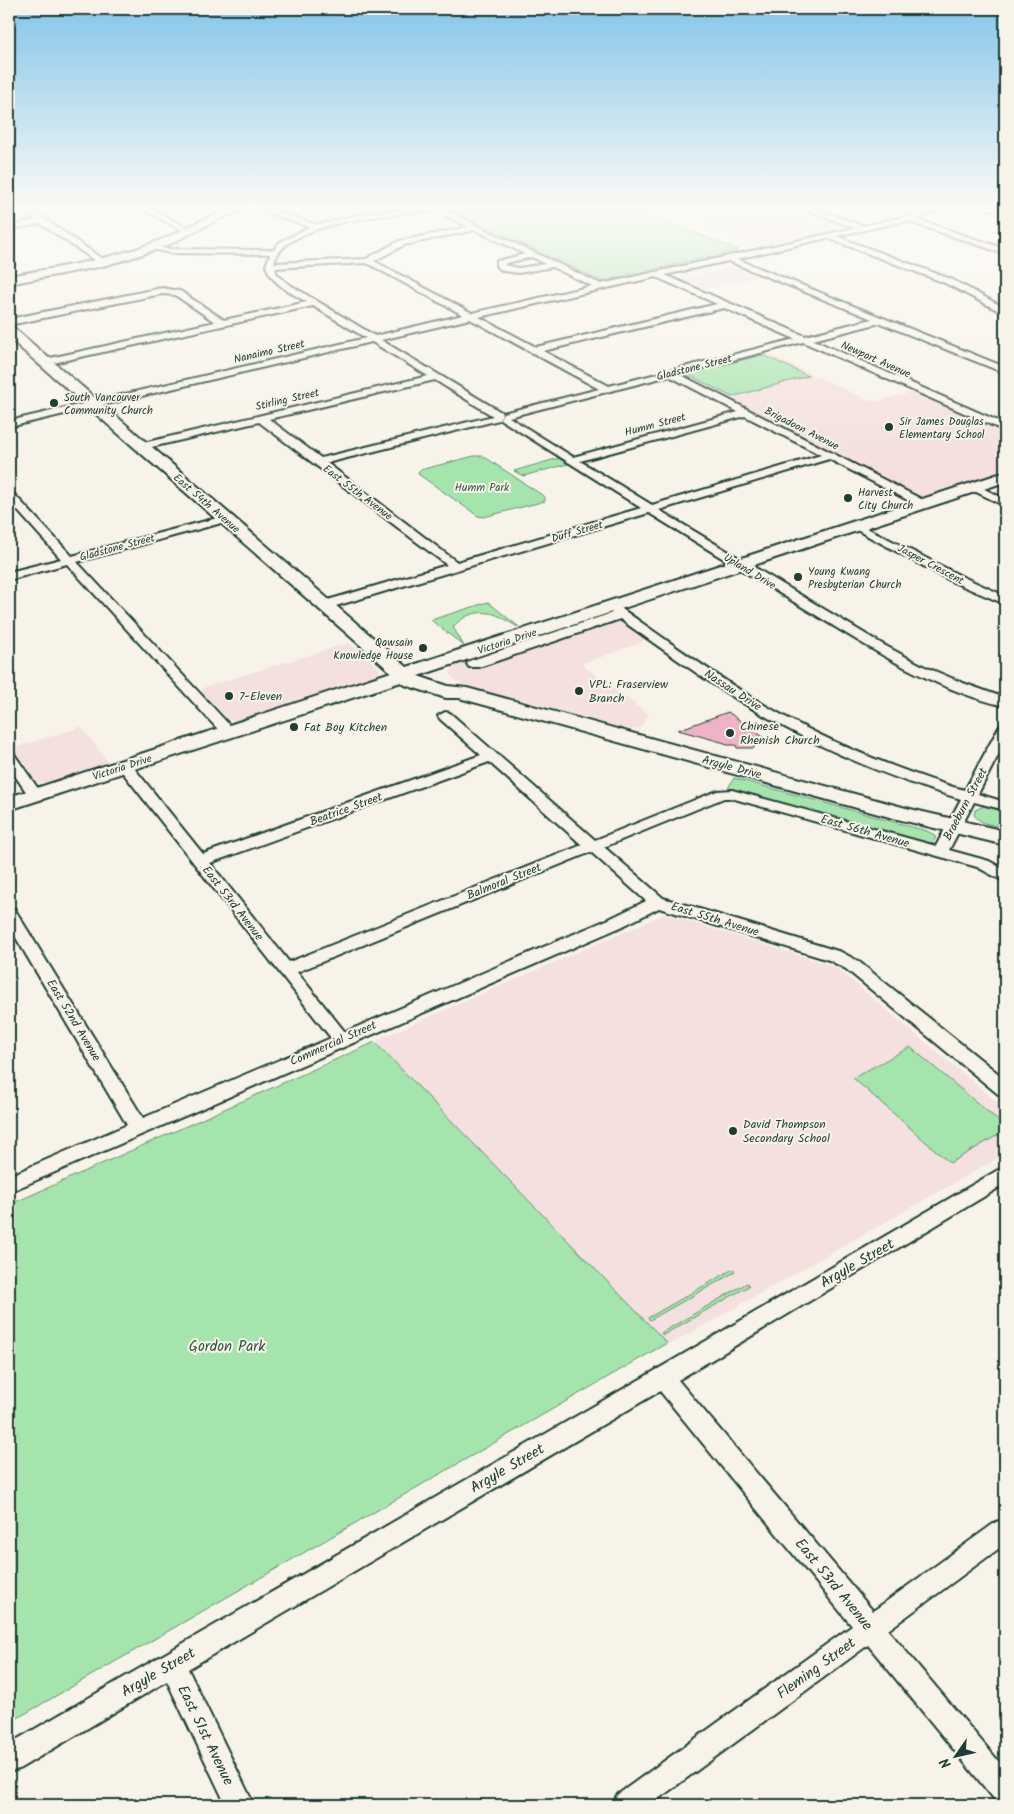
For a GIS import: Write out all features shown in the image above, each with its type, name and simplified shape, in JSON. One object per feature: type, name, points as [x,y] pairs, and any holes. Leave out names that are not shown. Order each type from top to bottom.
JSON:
[{"type":"street","points":[[9,322],[159,292]]},
{"type":"street","points":[[167,292],[177,293],[222,323]]},
{"type":"street","name":"Upland Drive","points":[[295,292],[376,339],[740,565],[878,647],[910,665],[958,686],[1005,702]]},
{"type":"street","points":[[425,292],[607,390]]},
{"type":"street","name":"Nanaimo Street","points":[[9,424],[580,292]]},
{"type":"street","name":"Newport Avenue","points":[[696,292],[1005,428]]},
{"type":"street","points":[[811,292],[1005,370]]},
{"type":"street","points":[[968,292],[1005,311]]},
{"type":"street","points":[[44,362],[314,304]]},
{"type":"street","points":[[535,350],[724,304]]},
{"type":"street","name":"Gladstone Street","points":[[319,462],[880,320]]},
{"type":"street","name":"East 54th Avenue","points":[[9,331],[406,674]]},
{"type":"street","name":"Brigadoon Avenue","points":[[670,373],[923,504]]},
{"type":"street","name":"Stirling Street","points":[[143,446],[437,377]]},
{"type":"street","name":"Humm Street","points":[[572,460],[745,412]]},
{"type":"street","name":"East 55th Avenue","points":[[261,418],[456,566]]},
{"type":"street","name":"Duff Street","points":[[325,605],[829,456]]},
{"type":"street","name":"Victoria Drive","points":[[9,804],[446,661],[530,639],[740,565],[1005,477]]},
{"type":"street","points":[[974,487],[1005,502]]},
{"type":"street","points":[[9,495],[229,733]]},
{"type":"street","name":"Gladstone Street","points":[[9,576],[225,519]]},
{"type":"street","name":"Jasper Crescent","points":[[857,526],[957,579],[1005,600]]},
{"type":"street","name":"Nassau Drive","points":[[616,610],[732,690],[812,737],[874,765],[1005,806]]},
{"type":"street","points":[[474,664],[530,647],[530,639]]},
{"type":"street","points":[[446,661],[443,672],[455,689]]},
{"type":"street","name":"Argyle Drive","points":[[406,674],[412,681],[446,692],[455,689],[482,699],[953,826],[1005,838]]},
{"type":"street","points":[[343,696],[367,697],[404,694],[452,699],[482,699]]},
{"type":"street","name":"East 55th Avenue","points":[[445,716],[657,902],[835,956],[859,971],[1005,1089]]},
{"type":"street","name":"Braeburn Street","points":[[940,852],[1005,729]]},
{"type":"street","name":"Beatrice Street","points":[[200,862],[492,756]]},
{"type":"street","points":[[9,758],[36,796]]},
{"type":"street","name":"East 53rd Avenue","points":[[125,766],[341,1039]]},
{"type":"street","name":"Balmoral Street","points":[[286,970],[722,794]]},
{"type":"street","name":"East 56th Avenue","points":[[722,794],[732,794],[983,864],[1005,877]]},
{"type":"street","name":"Commercial Street","points":[[9,1184],[341,1039],[615,923],[657,902]]},
{"type":"street","name":"East 52nd Avenue","points":[[9,913],[139,1128]]},
{"type":"street","name":"Argyle Street","points":[[9,1759],[1005,1175]]},
{"type":"street","name":"East 53rd Avenue","points":[[662,1377],[760,1492],[870,1629],[1005,1790]]},
{"type":"street","name":"Fleming Street","points":[[628,1805],[1005,1530]]},
{"type":"street","name":"East 51st Avenue","points":[[172,1664],[240,1805]]},
{"type":"shaded area","name":"Sir James Douglas Elementary School","points":[[761,353],[768,354],[868,400],[880,401],[908,393],[920,393],[1005,431],[1005,472],[925,498],[917,497],[679,375]]},
{"type":"shaded area","points":[[621,619],[646,637],[643,642],[581,664],[649,715],[638,729],[628,729],[459,683],[450,675],[451,669],[457,665],[466,664],[473,668]]},
{"type":"shaded area","points":[[349,643],[380,669],[378,674],[234,721],[228,719],[201,692],[205,687]]},
{"type":"shaded area","points":[[81,727],[108,762],[48,782],[40,783],[36,781],[14,748]]},
{"type":"shaded area","name":"David Thompson Secondary School","points":[[665,914],[827,964],[839,970],[1005,1109],[1005,1154],[671,1344],[667,1343],[394,1063],[394,1060],[376,1040]]},
{"type":"green space","points":[[763,355],[808,376],[732,397],[687,374]]},
{"type":"green space","name":"Humm Park","points":[[474,456],[483,456],[545,497],[545,501],[484,517],[478,516],[418,474],[420,470]]},
{"type":"green space","points":[[559,458],[568,464],[523,476],[514,471]]},
{"type":"green space","points":[[488,602],[519,627],[495,614],[475,613],[469,615],[453,627],[464,646],[431,620]]},
{"type":"green space","points":[[734,778],[927,831],[936,838],[932,843],[920,842],[727,790]]},
{"type":"green space","points":[[984,806],[1005,811],[1005,827],[980,821],[974,815],[975,810]]},
{"type":"green space","name":"Gordon Park","points":[[375,1042],[667,1343],[9,1723],[9,1205]]},
{"type":"green space","points":[[910,1047],[1005,1126],[1005,1131],[950,1163],[853,1078]]},
{"type":"green space","points":[[733,1269],[735,1272],[650,1320],[648,1318]]},
{"type":"green space","points":[[747,1283],[749,1286],[663,1335],[661,1333]]},
{"type":"building","points":[[728,712],[766,739],[755,745],[754,748],[737,748],[736,745],[727,745],[678,730]]},
{"type":"place","name":"South Vancouver Community Church","points":[[54,403]]},
{"type":"place","name":"Sir James Douglas Elementary School","points":[[889,427]]},
{"type":"place","name":"Harvest City Church","points":[[848,498]]},
{"type":"place","name":"Young Kwang Presbyterian Church","points":[[798,577]]},
{"type":"place","name":"Qawsain Knowledge House","points":[[423,648]]},
{"type":"place","name":"VPL: Fraserview Branch","points":[[579,691]]},
{"type":"place","name":"7-Eleven","points":[[229,696]]},
{"type":"place","name":"Fat Boy Kitchen","points":[[294,727]]},
{"type":"place","name":"Chinese Rhenish Church","points":[[730,733]]},
{"type":"place","name":"David Thompson Secondary School","points":[[733,1131]]}]
